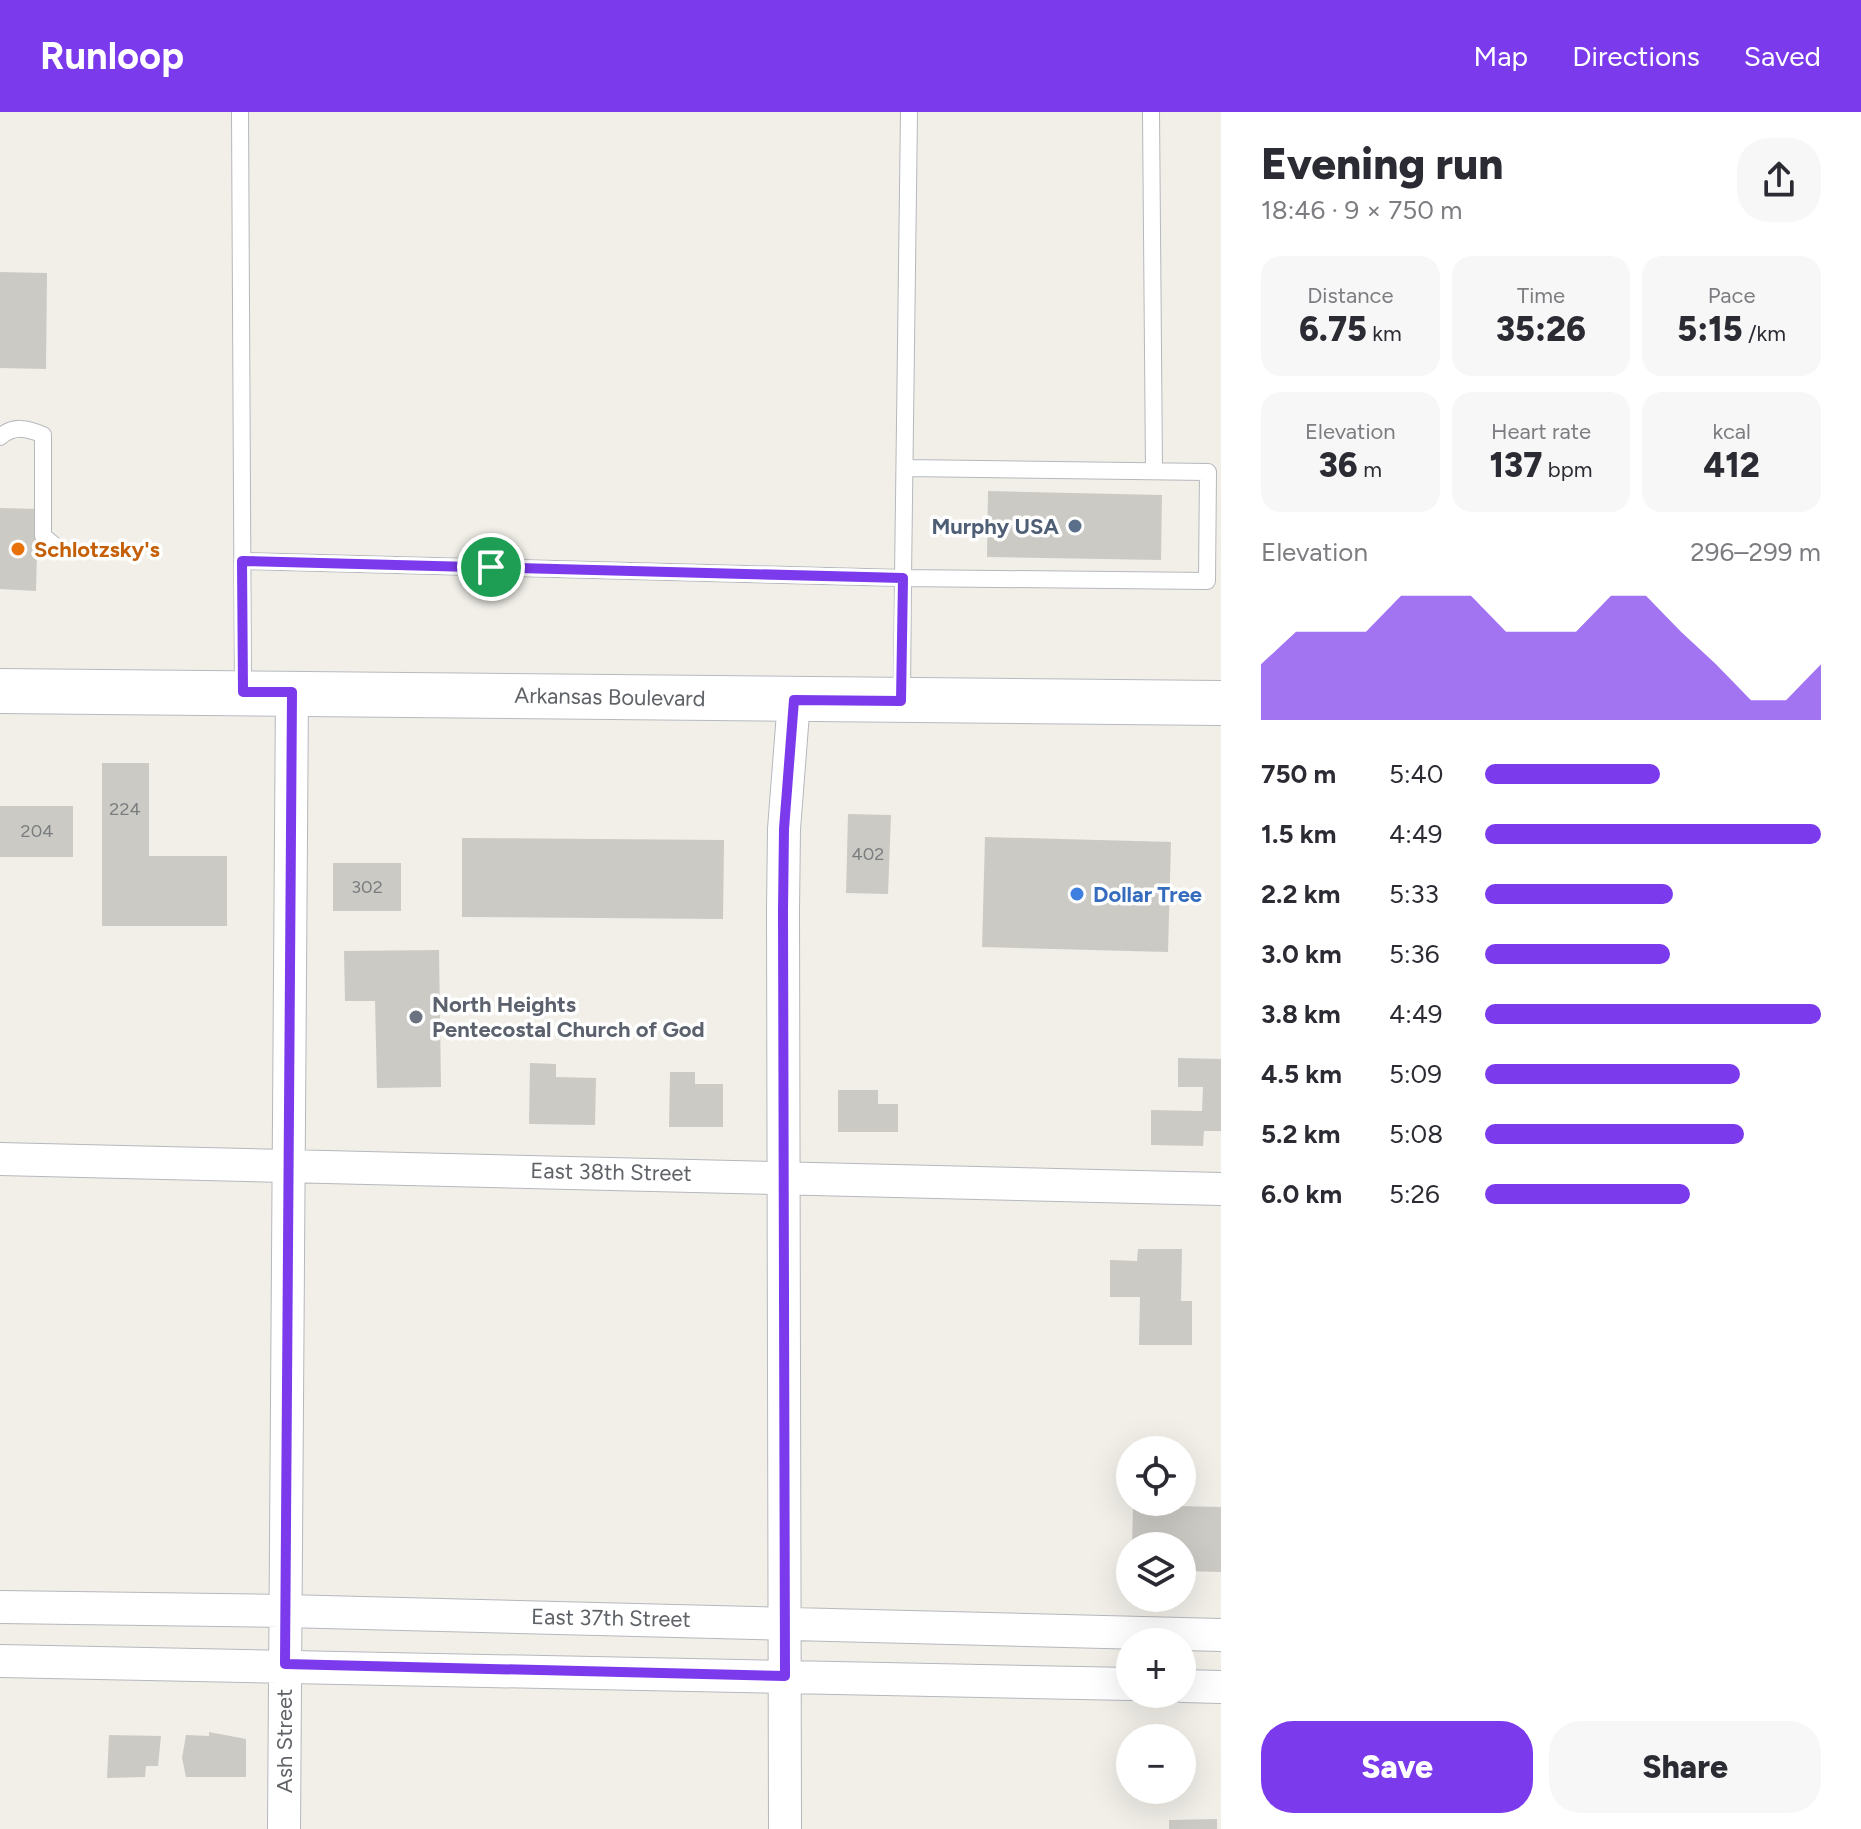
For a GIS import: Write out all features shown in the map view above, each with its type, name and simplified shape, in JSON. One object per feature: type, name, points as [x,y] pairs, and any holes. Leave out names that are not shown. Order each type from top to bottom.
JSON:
[{"type":"main road","name":"Arkansas Boulevard","points":[[0,691],[1221,703]]},
{"type":"street","name":"Ash Street","points":[[284,1829],[292,692]]},
{"type":"street","points":[[785,1829],[784,829],[794,700]]},
{"type":"street","name":"East 38th Street","points":[[0,1159],[1221,1189]]},
{"type":"street","name":"East 37th Street","points":[[0,1607],[785,1622],[1221,1635]]},
{"type":"street","points":[[0,1661],[285,1664],[1116,1684]]},
{"type":"street","points":[[1196,1686],[1221,1687]]},
{"type":"lane","points":[[240,112],[243,692]]},
{"type":"lane","points":[[901,701],[909,112]]},
{"type":"lane","points":[[1151,112],[1154,471]]},
{"type":"lane","points":[[0,437],[8,431],[26,427],[43,435],[43,536],[54,545]]},
{"type":"lane","points":[[242,561],[903,578],[1207,581],[1208,472],[906,468]]},
{"type":"building","points":[[0,272],[47,273],[46,369],[0,368]]},
{"type":"building","name":"Murphy USA","points":[[988,491],[1162,495],[1161,560],[987,557]]},
{"type":"building","name":"Schlotzsky's","points":[[0,508],[38,509],[36,591],[0,589]]},
{"type":"building","points":[[102,763],[149,763],[149,856],[227,856],[227,926],[102,926]]},
{"type":"building","points":[[0,806],[73,806],[73,857],[0,857]]},
{"type":"building","points":[[848,814],[891,815],[888,894],[846,893]]},
{"type":"building","name":"Dollar Tree","points":[[985,837],[1171,842],[1168,952],[982,947]]},
{"type":"building","points":[[462,838],[724,840],[723,919],[462,917]]},
{"type":"building","points":[[333,863],[401,863],[401,911],[333,911]]},
{"type":"building","points":[[439,950],[441,1087],[377,1088],[375,1001],[345,1001],[344,951]]},
{"type":"building","points":[[1178,1058],[1221,1059],[1221,1131],[1204,1131],[1203,1146],[1151,1145],[1151,1110],[1202,1111],[1203,1087],[1178,1087]]},
{"type":"building","points":[[530,1063],[556,1064],[556,1077],[596,1078],[595,1125],[529,1124]]},
{"type":"building","points":[[670,1072],[695,1072],[695,1084],[723,1084],[723,1127],[669,1127]]},
{"type":"building","points":[[838,1090],[878,1090],[878,1104],[898,1104],[898,1132],[838,1132]]},
{"type":"building","points":[[1138,1249],[1182,1249],[1181,1301],[1192,1301],[1192,1345],[1139,1345],[1140,1297],[1110,1297],[1110,1260],[1137,1261]]},
{"type":"building","points":[[1196,1506],[1221,1507],[1221,1572],[1196,1571],[1196,1532],[1132,1532],[1133,1516],[1196,1516]]},
{"type":"building","points":[[209,1732],[246,1739],[246,1777],[186,1777],[182,1758],[186,1735],[209,1736]]},
{"type":"building","points":[[109,1735],[161,1736],[158,1766],[146,1766],[145,1777],[107,1778]]},
{"type":"building","points":[[1217,1819],[1217,1829],[1169,1829],[1169,1820]]},
{"type":"place","name":"Murphy USA","points":[[1075,526]]},
{"type":"place","name":"Schlotzsky's","points":[[18,549]]},
{"type":"place","name":"Dollar Tree","points":[[1077,894]]},
{"type":"place","name":"North Heights Pentecostal Church of God","points":[[416,1017]]},
{"type":"route","points":[[242,561],[491,567],[903,578],[901,701],[794,700],[784,829],[783,910],[785,1676],[285,1664],[292,692],[243,692],[242,561]]}]
